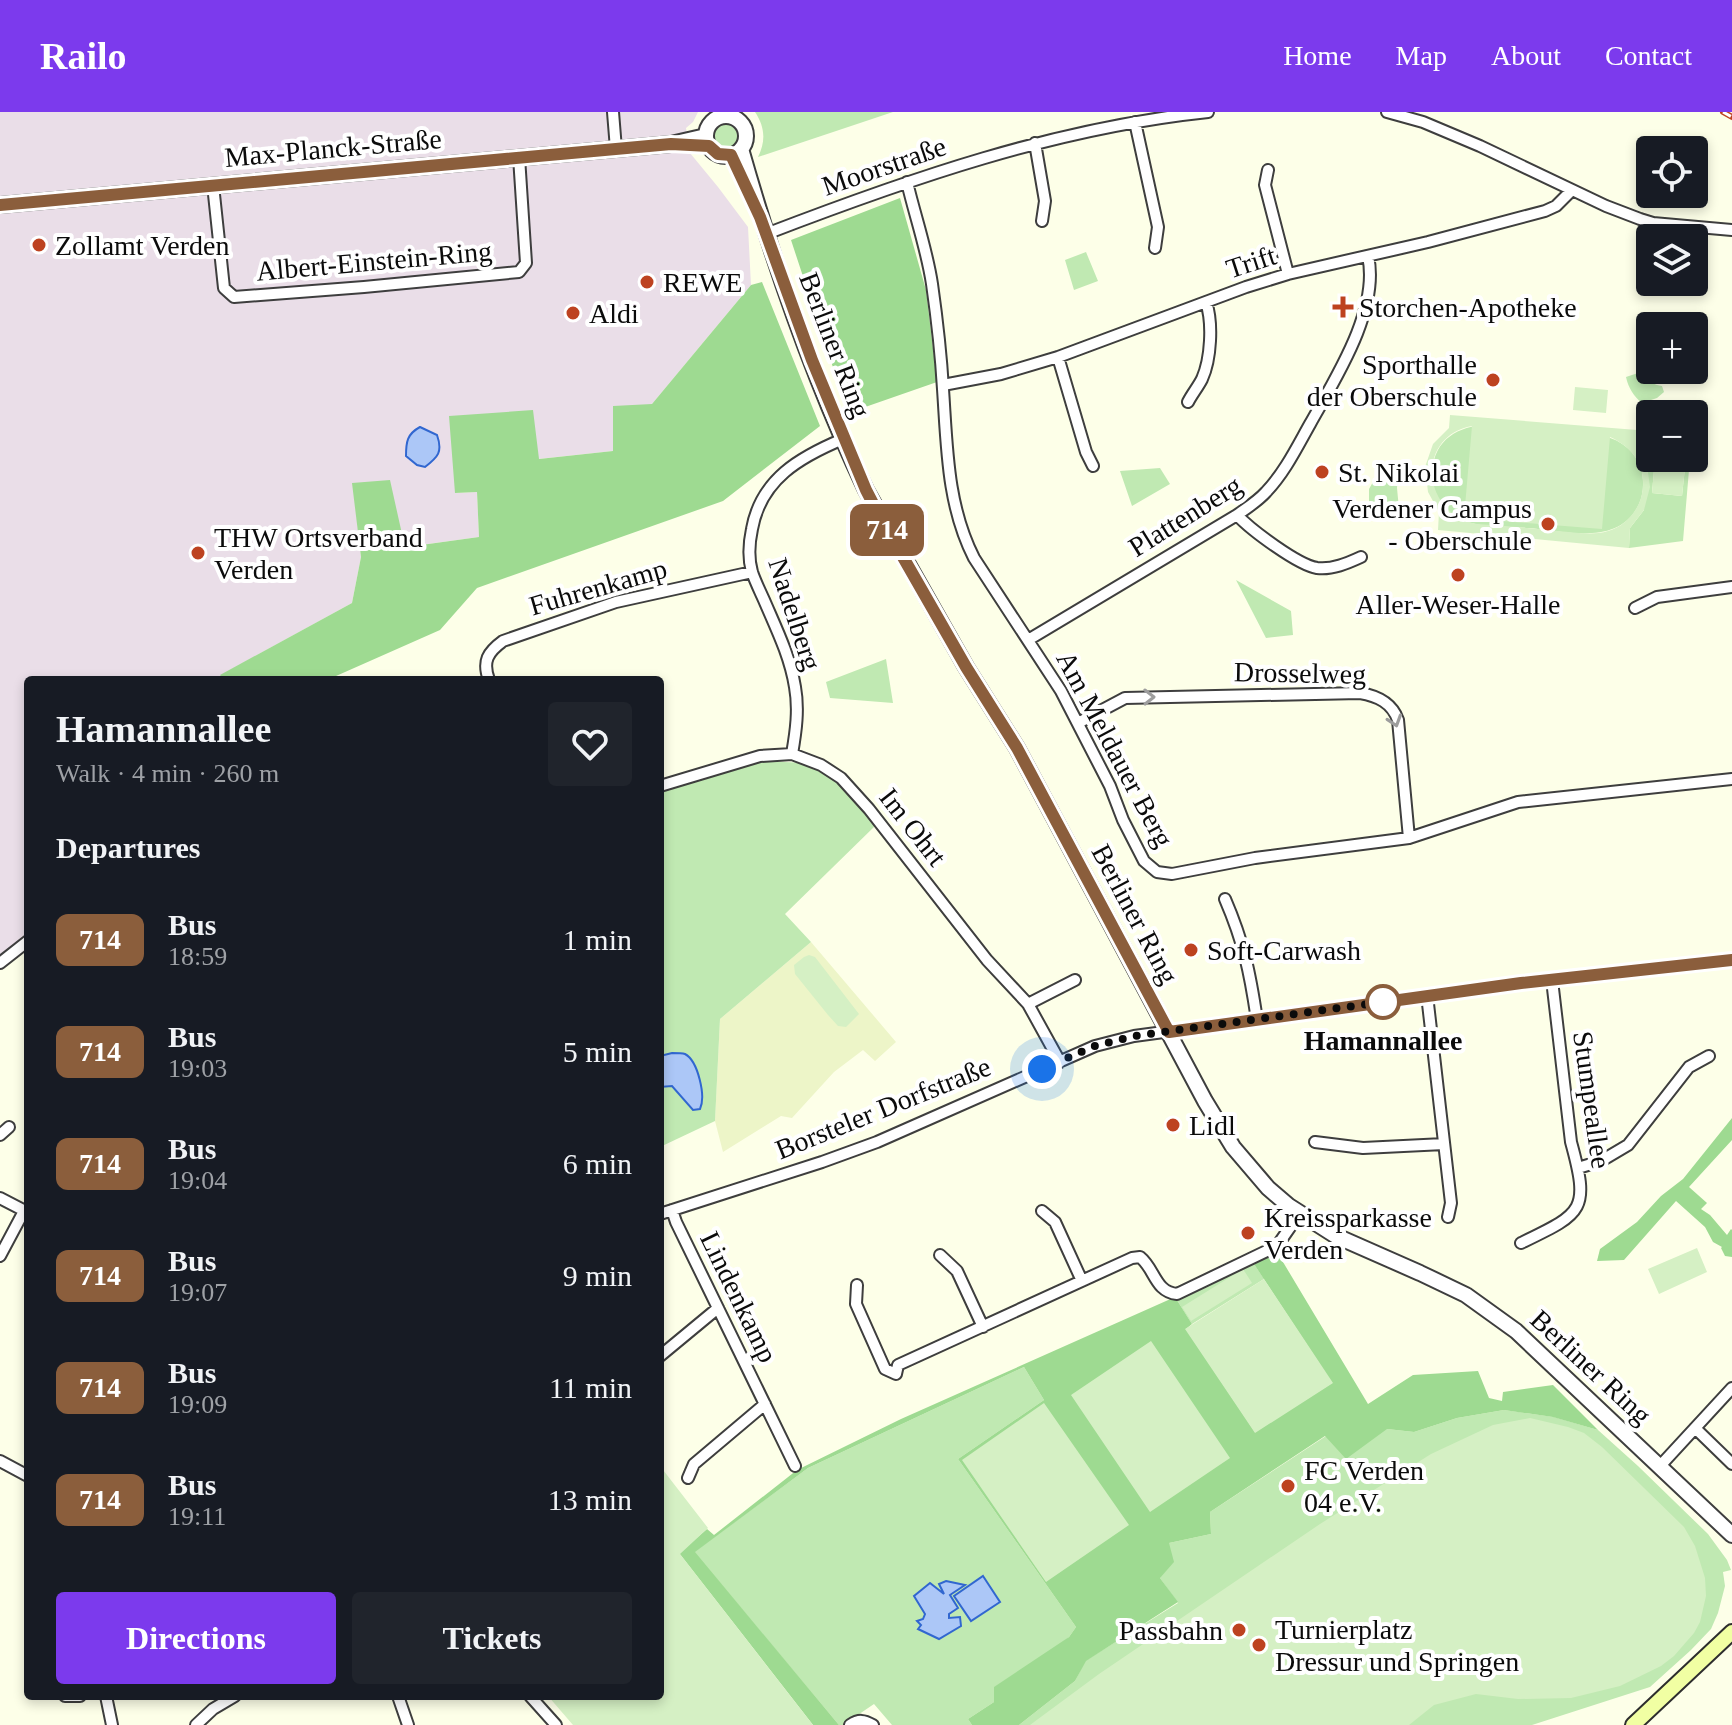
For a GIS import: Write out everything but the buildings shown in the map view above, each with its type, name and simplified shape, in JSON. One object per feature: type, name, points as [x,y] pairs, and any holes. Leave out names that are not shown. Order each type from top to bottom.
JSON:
[{"type":"main road","points":[[1633,1725],[1732,1632]]},
{"type":"street","points":[[613,112],[616,149]]},
{"type":"street","name":"Moorstraße","points":[[766,234],[907,182],[1035,143],[1166,114],[1208,112]]},
{"type":"street","points":[[1387,112],[1452,134],[1606,206],[1653,223],[1732,230]]},
{"type":"street","points":[[723,114],[738,120],[745,129],[746,138],[736,152],[718,154],[707,141],[710,124],[723,114]]},
{"type":"street","points":[[1135,122],[1158,227],[1155,248]]},
{"type":"street","name":"Max-Planck-Straße","points":[[0,205],[707,141]]},
{"type":"street","points":[[1035,143],[1045,201],[1042,221]]},
{"type":"street","name":"Berliner Ring","points":[[736,152],[843,439],[880,517],[966,667],[1017,748],[1205,1101],[1233,1147],[1268,1188],[1300,1213],[1336,1236],[1466,1295],[1516,1331],[1732,1535]]},
{"type":"street","name":"Albert-Einstein-Ring","points":[[213,185],[224,288],[234,297],[364,287],[519,272],[526,263],[519,157]]},
{"type":"street","points":[[1268,170],[1265,185],[1288,274]]},
{"type":"street","name":"Am Meldauer Berg","points":[[907,182],[932,281],[948,469],[955,508],[965,539],[974,558],[1061,691],[1144,861],[1157,872],[1172,874],[1255,858],[1409,838],[1518,802],[1732,779]]},
{"type":"street","name":"Trift","points":[[943,385],[1001,374],[1058,357],[1288,274],[1545,211],[1556,206],[1572,190]]},
{"type":"street","name":"Plattenberg","points":[[1028,640],[1237,515],[1265,494],[1281,473],[1345,361],[1366,299],[1370,277],[1368,256]]},
{"type":"street","points":[[1188,402],[1203,377],[1211,334],[1206,302]]},
{"type":"street","points":[[1058,357],[1093,466]]},
{"type":"street","name":"Nadelberg","points":[[792,754],[797,705],[795,688],[783,644],[752,572],[750,540],[753,519],[760,501],[788,468],[843,439]]},
{"type":"street","points":[[1237,515],[1249,527],[1306,565],[1327,568],[1361,557]]},
{"type":"street","name":"Fuhrenkamp","points":[[488,676],[487,659],[492,649],[503,641],[616,602],[752,572]]},
{"type":"street","points":[[1635,608],[1657,597],[1732,587]]},
{"type":"street","name":"Drosselweg","points":[[1078,723],[1125,698],[1374,695],[1391,708],[1398,720],[1409,838]]},
{"type":"street","name":"Im Ohrt","points":[[664,785],[760,756],[792,754],[821,765],[841,778],[869,809],[987,960],[1028,1004],[1060,1062]]},
{"type":"street","points":[[1225,899],[1246,955],[1257,1020]]},
{"type":"street","points":[[0,963],[24,944]]},
{"type":"street","name":"Borsteler Dorfstraße","points":[[664,1213],[877,1142],[1114,1040],[1427,995],[1732,960]]},
{"type":"street","points":[[1028,1004],[1075,980]]},
{"type":"street","name":"Stumpeallee","points":[[1521,1243],[1556,1226],[1575,1211],[1580,1195],[1552,980]]},
{"type":"street","points":[[1427,995],[1451,1203],[1448,1217]]},
{"type":"street","points":[[1578,1168],[1601,1161],[1628,1145],[1689,1067],[1709,1056]]},
{"type":"street","points":[[0,1135],[9,1127]]},
{"type":"street","points":[[1315,1142],[1363,1148],[1444,1144]]},
{"type":"street","points":[[0,1198],[24,1211]]},
{"type":"street","name":"Lindenkamp","points":[[672,1210],[795,1466]]},
{"type":"street","points":[[1042,1211],[1055,1222],[1082,1281]]},
{"type":"street","points":[[857,1285],[856,1304],[885,1369],[896,1374],[898,1365],[1132,1258],[1140,1257],[1147,1262],[1160,1287],[1168,1293],[1177,1294],[1277,1246],[1300,1213]]},
{"type":"street","points":[[0,1256],[24,1215]]},
{"type":"street","points":[[940,1255],[957,1271],[983,1327]]},
{"type":"street","points":[[664,1353],[718,1308]]},
{"type":"street","points":[[1660,1466],[1732,1388]]},
{"type":"street","name":"Lindenkamp","points":[[688,1478],[694,1464],[765,1404]]},
{"type":"street","points":[[1695,1428],[1732,1464]]},
{"type":"street","points":[[0,1461],[24,1474]]},
{"type":"street","points":[[107,1700],[112,1725]]},
{"type":"street","points":[[196,1725],[228,1700]]},
{"type":"street","points":[[399,1700],[408,1725]]},
{"type":"street","points":[[534,1700],[556,1725]]},
{"type":"street","points":[[850,1725],[864,1721],[873,1725]]},
{"type":"shaded area","points":[[0,112],[698,112],[686,128],[690,153],[748,227],[751,285],[613,451],[538,459],[455,493],[477,492],[479,537],[384,550],[386,539],[353,483],[361,557],[352,603],[222,676],[24,676],[24,936],[0,955]]},
{"type":"green space","points":[[755,112],[893,112],[758,157],[763,134]]},
{"type":"green space","points":[[726,119],[738,124],[743,136],[738,148],[726,153],[714,148],[709,136],[714,124]]},
{"type":"green space","points":[[900,198],[926,290],[937,382],[848,413],[791,240]]},
{"type":"green space","points":[[1086,252],[1098,281],[1074,290],[1065,260]]},
{"type":"green space","points":[[762,282],[820,426],[723,501],[477,588],[440,630],[336,676],[220,675],[352,603],[361,557],[352,483],[390,480],[402,534],[386,539],[385,550],[479,537],[477,492],[455,493],[449,416],[533,410],[539,459],[613,451],[613,406],[652,404],[751,285]]},
{"type":"green space","points":[[1636,374],[1636,384],[1656,384],[1662,386],[1664,392],[1651,400],[1638,400],[1626,377]]},
{"type":"green space","points":[[1575,387],[1608,390],[1606,413],[1573,410]]},
{"type":"green space","points":[[1450,415],[1636,430],[1636,460],[1622,444],[1610,437],[1602,529],[1464,518],[1472,426],[1454,433],[1441,444],[1434,459],[1432,475],[1444,505],[1458,517],[1477,524],[1596,533],[1616,528],[1629,518],[1639,504],[1643,488],[1642,472],[1648,472],[1650,487],[1644,510],[1630,528],[1629,548],[1438,530],[1439,512],[1428,492],[1425,467],[1433,444],[1449,428]]},
{"type":"green space","points":[[1476,426],[1600,435],[1613,439],[1630,450],[1636,459],[1636,472],[1642,472],[1639,504],[1630,518],[1618,526],[1590,533],[1464,521],[1441,503],[1435,491],[1432,471],[1443,443],[1450,436]]},
{"type":"green space","points":[[1382,466],[1398,475],[1399,509],[1369,503],[1369,489]]},
{"type":"green space","points":[[1160,468],[1170,484],[1132,506],[1120,471]]},
{"type":"green space","points":[[1643,472],[1654,472],[1652,493],[1682,496],[1685,472],[1689,472],[1683,541],[1629,548],[1630,528],[1644,510]]},
{"type":"green space","points":[[1654,472],[1685,472],[1682,496],[1652,493]]},
{"type":"green space","points":[[1236,580],[1291,611],[1293,635],[1266,638]]},
{"type":"green space","points":[[886,659],[893,703],[830,698],[826,682]]},
{"type":"green space","points":[[761,761],[806,763],[842,783],[875,826],[785,914],[811,942],[720,1019],[715,1121],[664,1145],[664,791]]},
{"type":"green space","points":[[811,942],[896,1042],[875,1061],[863,1050],[834,1072],[792,1118],[781,1116],[723,1152],[715,1121],[720,1019]]},
{"type":"green space","points":[[809,955],[815,957],[859,1014],[846,1027],[838,1026],[795,974],[794,965]]},
{"type":"green space","points":[[1732,1118],[1732,1140],[1689,1187],[1707,1203],[1701,1209],[1727,1235],[1732,1230],[1732,1257],[1725,1256],[1722,1247],[1713,1242],[1705,1227],[1676,1201],[1624,1260],[1597,1261],[1600,1249],[1637,1222],[1661,1196],[1683,1179]]},
{"type":"green space","points":[[1697,1248],[1707,1272],[1659,1294],[1648,1269]]},
{"type":"green space","points":[[1277,1252],[1368,1404],[1413,1375],[1478,1371],[1489,1398],[1502,1401],[1503,1392],[1553,1385],[1598,1430],[1553,1417],[1504,1410],[1457,1418],[1414,1432],[1387,1429],[1346,1459],[1325,1436],[1210,1512],[1211,1534],[1169,1543],[1174,1562],[1160,1578],[1178,1602],[1086,1661],[1075,1681],[1019,1725],[972,1725],[968,1719],[994,1702],[994,1687],[1069,1637],[1076,1627],[958,1459],[1044,1400],[1024,1367],[808,1468],[695,1552],[839,1725],[813,1725],[679,1553],[707,1529],[714,1535],[797,1470],[901,1419],[1175,1297],[1192,1324],[1186,1329],[1255,1432],[1332,1383],[1252,1261]]},
{"type":"green space","points":[[1252,1261],[1264,1279],[1192,1324],[1175,1297]]},
{"type":"green space","points":[[1243,1269],[1252,1283],[1191,1321],[1182,1307]]},
{"type":"green space","points":[[1264,1279],[1333,1383],[1255,1433],[1185,1329]]},
{"type":"green space","points":[[1151,1341],[1230,1458],[1150,1512],[1071,1395]]},
{"type":"green space","points":[[1024,1367],[1044,1400],[958,1459],[1076,1627],[1069,1637],[994,1702],[968,1719],[972,1725],[892,1725],[874,1704],[839,1725],[694,1552],[808,1468]]},
{"type":"green space","points":[[1044,1403],[1129,1525],[1046,1582],[962,1460]]},
{"type":"green space","points":[[1504,1410],[1554,1417],[1598,1430],[1708,1534],[1727,1560],[1731,1570],[1723,1572],[1725,1586],[1711,1629],[1650,1687],[1532,1725],[1019,1725],[1075,1681],[1085,1661],[1178,1603],[1160,1578],[1169,1543],[1211,1534],[1210,1512],[1326,1436],[1387,1429],[1414,1432],[1457,1418]]},
{"type":"green space","points":[[1530,1418],[1584,1433],[1684,1527],[1695,1546],[1705,1578],[1706,1596],[1700,1622],[1674,1656],[1661,1666],[1620,1686],[1571,1698],[1518,1699],[1476,1694],[1434,1705],[1409,1725],[1030,1725],[1099,1674],[1320,1524],[1431,1454],[1493,1425]]},
{"type":"green space","points":[[664,1471],[708,1528],[680,1554],[813,1725],[573,1725],[551,1700],[664,1700]]},
{"type":"water","points":[[420,427],[437,435],[439,446],[436,457],[425,467],[406,456],[408,439]]},
{"type":"water","points":[[685,1054],[694,1064],[701,1088],[700,1109],[693,1110],[672,1086],[664,1087],[664,1055]]},
{"type":"water","points":[[983,1576],[1000,1602],[971,1621],[954,1596]]},
{"type":"water","points":[[946,1581],[965,1585],[950,1595],[958,1608],[949,1614],[949,1618],[960,1617],[961,1626],[939,1639],[918,1629],[921,1625],[917,1621],[923,1619],[925,1614],[914,1596],[930,1583],[944,1594],[939,1584]]},
{"type":"railway","points":[[1723,112],[1732,117]]},
{"type":"bus line","name":"714","points":[[0,205],[671,144],[709,146],[718,154],[731,155],[760,217],[812,360],[866,490],[966,667],[1017,748],[1169,1032],[1427,995],[1732,960]]},
{"type":"place","name":"Zollamt Verden","points":[[39,245]]},
{"type":"place","name":"REWE","points":[[647,282]]},
{"type":"place","name":"Storchen-Apotheke","points":[[1343,307]]},
{"type":"place","name":"Aldi","points":[[573,313]]},
{"type":"place","name":"Sporthalle der Oberschule","points":[[1493,380]]},
{"type":"place","name":"St. Nikolai","points":[[1322,472]]},
{"type":"place","name":"Verdener Campus - Oberschule","points":[[1548,524]]},
{"type":"place","name":"THW Ortsverband Verden","points":[[198,553]]},
{"type":"place","name":"Aller-Weser-Halle","points":[[1458,575]]},
{"type":"place","name":"Soft-Carwash","points":[[1191,950]]},
{"type":"place","name":"Hamannallee","points":[[1383,1002]]},
{"type":"place","name":"Lidl","points":[[1173,1125]]},
{"type":"place","name":"Kreissparkasse Verden","points":[[1248,1233]]},
{"type":"place","name":"FC Verden 04 e.V.","points":[[1288,1486]]},
{"type":"place","name":"Passbahn","points":[[1239,1630]]},
{"type":"place","name":"Turnierplatz Dressur und Springen","points":[[1259,1645]]},
{"type":"route","points":[[1042,1069],[1095,1046],[1134,1036],[1383,1002]]}]
